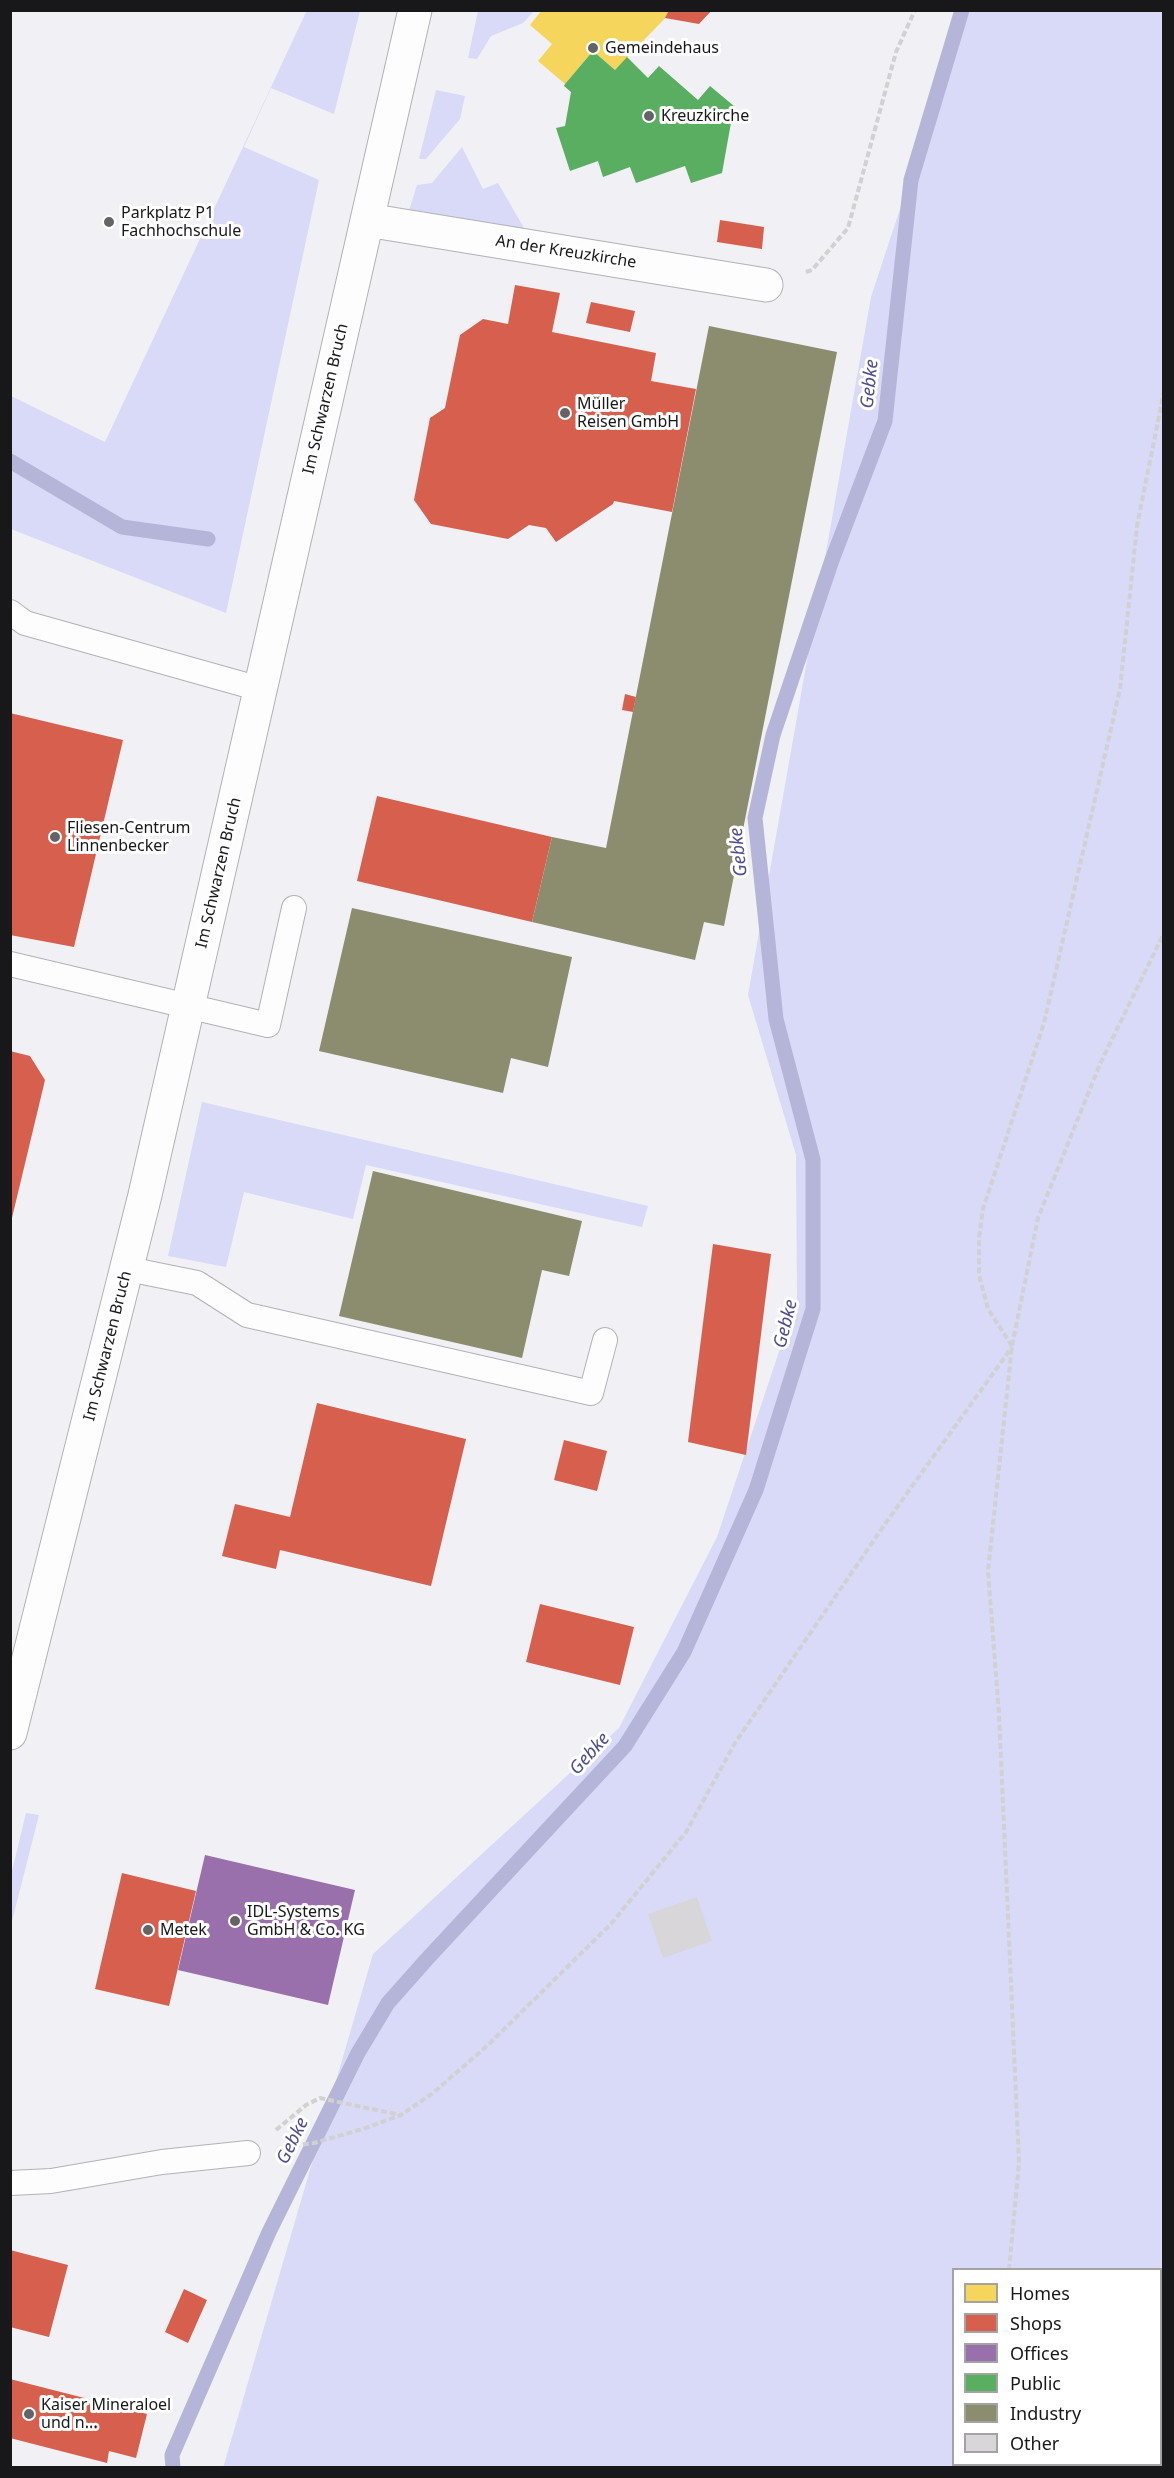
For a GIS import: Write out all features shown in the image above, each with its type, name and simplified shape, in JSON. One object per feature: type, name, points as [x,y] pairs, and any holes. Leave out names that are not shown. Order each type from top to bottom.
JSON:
[{"type":"street","name":"Im Schwarzen Bruch","points":[[10,1733],[128,1269],[416,10]]},
{"type":"street","name":"An der Kreuzkirche","points":[[367,220],[766,285]]},
{"type":"lane","points":[[10,612],[25,623],[260,689]]},
{"type":"lane","points":[[10,964],[268,1025],[294,908]]},
{"type":"lane","points":[[128,1269],[197,1283],[247,1315],[591,1393],[605,1340]]},
{"type":"lane","points":[[10,2183],[51,2181],[162,2162],[248,2153]]},
{"type":"path","points":[[766,285],[813,270],[848,228],[896,52],[915,10]]},
{"type":"path","points":[[1012,1346],[988,1309],[979,1275],[979,1239],[983,1209],[1044,1023],[1120,690],[1137,526],[1164,391]]},
{"type":"path","points":[[1009,2268],[1019,2163],[999,1714],[988,1571],[1012,1346],[1038,1218],[1100,1064],[1164,933]]},
{"type":"path","points":[[248,2153],[314,2143],[401,2115],[433,2093],[488,2044],[611,1924],[686,1832],[735,1743],[885,1524],[1012,1346]]},
{"type":"path","points":[[248,2153],[306,2105],[320,2098],[401,2115]]},
{"type":"shaded area","points":[[307,10],[360,11],[334,114],[271,88],[244,147],[319,180],[226,613],[11,529],[11,396],[105,442]]},
{"type":"shaded area","points":[[478,10],[534,11],[523,23],[491,36],[477,59],[468,58]]},
{"type":"shaded area","points":[[965,11],[1163,11],[1163,2467],[223,2468],[373,1954],[619,1728],[717,1537],[797,1298],[796,1155],[748,995],[871,297]]},
{"type":"shaded area","points":[[436,90],[465,96],[460,119],[426,159],[419,159]]},
{"type":"shaded area","points":[[462,147],[483,189],[498,183],[528,235],[408,214],[417,185],[432,183]]},
{"type":"shaded area","points":[[202,1102],[648,1206],[642,1227],[366,1165],[353,1219],[244,1192],[226,1267],[168,1256]]},
{"type":"shaded area","points":[[26,1813],[39,1815],[11,1925],[11,1875]]},
{"type":"building: Homes","name":"Gemeindehaus","points":[[542,10],[669,10],[671,12],[615,70],[593,51],[565,84],[538,61],[552,44],[530,25]]},
{"type":"building: Shops","points":[[669,10],[712,10],[699,24],[665,18]]},
{"type":"building: Shops","points":[[720,220],[764,227],[762,249],[717,242]]},
{"type":"building: Shops","name":"Müller Reisen GmbH","points":[[515,285],[560,293],[552,332],[656,353],[651,381],[696,389],[672,512],[614,501],[613,504],[556,542],[546,528],[529,525],[508,539],[431,524],[414,500],[430,418],[445,408],[460,335],[483,319],[508,324]]},
{"type":"building: Shops","points":[[591,302],[635,311],[630,332],[586,323]]},
{"type":"building: Shops","points":[[625,694],[636,697],[633,712],[622,710]]},
{"type":"building: Shops","name":"Fliesen-Centrum Linnenbecker","points":[[10,713],[123,740],[74,947],[10,935]]},
{"type":"building: Shops","points":[[377,796],[552,837],[532,922],[357,881]]},
{"type":"building: Shops","points":[[10,1051],[30,1056],[45,1080],[11,1222]]},
{"type":"building: Shops","points":[[713,1244],[771,1254],[746,1455],[688,1442]]},
{"type":"building: Shops","points":[[317,1403],[466,1439],[431,1586],[280,1550],[276,1569],[222,1556],[235,1504],[290,1517]]},
{"type":"building: Shops","points":[[564,1440],[607,1451],[597,1491],[554,1480]]},
{"type":"building: Shops","points":[[540,1604],[634,1627],[620,1685],[526,1662]]},
{"type":"building: Shops","name":"Metek","points":[[122,1873],[196,1891],[169,2006],[95,1989]]},
{"type":"building: Shops","points":[[10,2250],[68,2265],[49,2337],[10,2327]]},
{"type":"building: Shops","points":[[184,2289],[207,2300],[188,2343],[165,2332]]},
{"type":"building: Shops","points":[[10,2379],[147,2414],[136,2458],[109,2451],[107,2463],[10,2438]]},
{"type":"building: Offices","points":[[205,1855],[355,1890],[328,2005],[178,1970]]},
{"type":"building: Public","name":"Kreuzkirche","points":[[593,51],[615,70],[627,57],[648,78],[659,66],[698,100],[710,86],[734,106],[722,173],[691,183],[685,166],[636,183],[630,167],[603,177],[598,161],[570,171],[556,128],[565,126],[571,92],[564,86]]},
{"type":"building: Industry","points":[[709,326],[837,352],[724,926],[704,922],[695,960],[532,922],[552,837],[606,848]]},
{"type":"building: Industry","points":[[352,908],[572,957],[548,1067],[511,1058],[503,1093],[319,1051]]},
{"type":"building: Industry","points":[[373,1171],[582,1221],[569,1276],[542,1270],[522,1358],[339,1316]]},
{"type":"building: Other","points":[[697,1897],[712,1941],[663,1958],[648,1914]]},
{"type":"waterway","name":"Gebke","points":[[173,2468],[172,2455],[269,2232],[358,2053],[388,2003],[625,1746],[684,1652],[756,1490],[813,1309],[813,1160],[776,1019],[755,818],[773,735],[832,560],[885,421],[911,180],[962,10]]},
{"type":"waterway","points":[[10,461],[122,527],[208,539]]},
{"type":"place","name":"Gemeindehaus","points":[[593,48]]},
{"type":"place","name":"Kreuzkirche","points":[[649,116]]},
{"type":"place","name":"Parkplatz P1 Fachhochschule","points":[[109,222]]},
{"type":"place","name":"Müller Reisen GmbH","points":[[565,413]]},
{"type":"place","name":"Fliesen-Centrum Linnenbecker","points":[[55,837]]},
{"type":"place","name":"IDL-Systems GmbH & Co. KG","points":[[235,1921]]},
{"type":"place","name":"Metek","points":[[148,1930]]},
{"type":"place","name":"Kaiser Mineraloel und n...","points":[[29,2414]]}]
